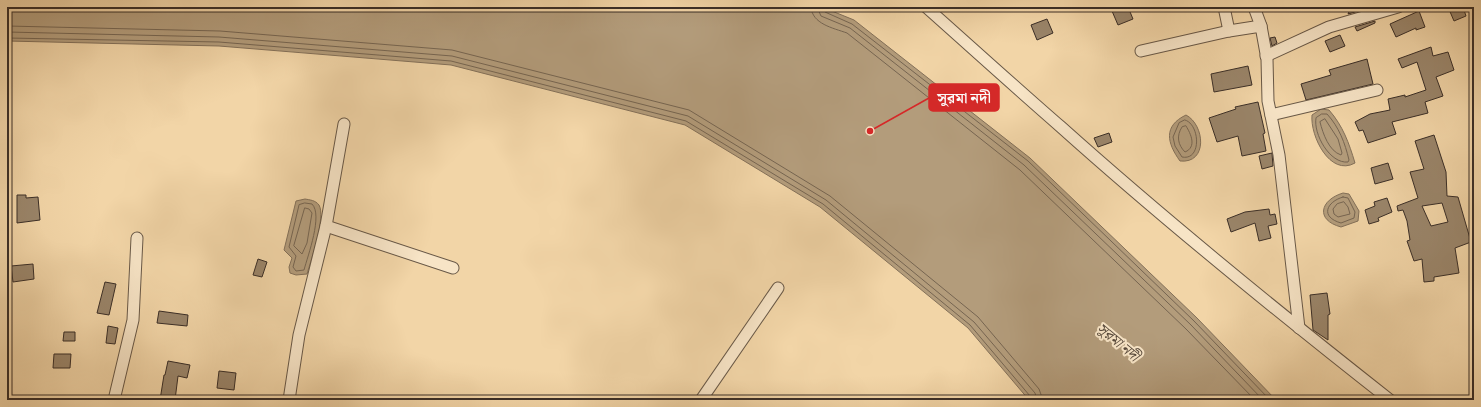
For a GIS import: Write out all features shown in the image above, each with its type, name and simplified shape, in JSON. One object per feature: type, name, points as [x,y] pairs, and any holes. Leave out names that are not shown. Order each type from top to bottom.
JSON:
[{"type":"street","points":[[926,7],[1061,128],[1299,328],[1390,400]]},
{"type":"street","points":[[1224,7],[1229,31]]},
{"type":"street","points":[[1254,7],[1261,26],[1266,56],[1268,101],[1279,155],[1299,328]]},
{"type":"street","points":[[1266,56],[1328,27],[1398,7]]},
{"type":"street","points":[[1141,50],[1229,31],[1261,26]]},
{"type":"street","points":[[1271,115],[1377,90]]},
{"type":"street","points":[[289,400],[299,335],[326,226],[344,124]]},
{"type":"street","points":[[326,226],[453,268]]},
{"type":"street","points":[[114,400],[133,320],[137,238]]},
{"type":"street","points":[[701,400],[778,288]]},
{"type":"water","points":[[7,7],[822,7],[854,20],[1030,158],[1197,318],[1276,400],[1029,400],[968,328],[820,207],[685,125],[451,65],[219,46],[7,41]]},
{"type":"water","points":[[1321,109],[1329,110],[1338,122],[1348,142],[1355,163],[1346,166],[1337,164],[1330,160],[1323,152],[1314,133],[1312,124],[1312,115]]},
{"type":"water","points":[[1186,115],[1197,127],[1201,143],[1195,156],[1189,160],[1180,161],[1172,148],[1170,135],[1174,124]]},
{"type":"water","points":[[1343,193],[1349,194],[1359,211],[1358,221],[1341,227],[1327,220],[1324,215],[1324,210],[1325,205],[1329,200]]},
{"type":"water","points":[[305,199],[314,201],[319,205],[321,219],[307,274],[296,275],[290,273],[289,267],[292,258],[284,250],[296,201]]},
{"type":"building","points":[[1122,7],[1128,7],[1133,19],[1118,25],[1112,11]]},
{"type":"building","points":[[1351,7],[1369,7],[1369,8],[1348,14]]},
{"type":"building","points":[[1448,7],[1463,7],[1466,16],[1454,21]]},
{"type":"building","points":[[1419,11],[1425,27],[1416,30],[1416,28],[1396,37],[1390,24]]},
{"type":"building","points":[[1047,19],[1053,33],[1037,40],[1031,25]]},
{"type":"building","points":[[1375,21],[1375,23],[1357,31],[1355,27]]},
{"type":"building","points":[[1340,35],[1345,46],[1330,52],[1325,41]]},
{"type":"building","points":[[1275,37],[1277,43],[1272,46],[1270,38]]},
{"type":"building","points":[[1431,47],[1433,56],[1448,52],[1454,70],[1436,77],[1443,96],[1425,102],[1428,113],[1392,122],[1396,134],[1368,143],[1363,130],[1359,131],[1355,122],[1370,114],[1390,110],[1388,99],[1405,95],[1405,97],[1426,90],[1417,62],[1402,68],[1398,59]]},
{"type":"building","points":[[1367,59],[1373,84],[1306,100],[1301,84],[1331,75],[1329,70]]},
{"type":"building","points":[[1248,66],[1252,85],[1214,92],[1211,74]]},
{"type":"building","points":[[1258,102],[1265,133],[1263,134],[1266,151],[1242,156],[1238,136],[1217,142],[1209,118],[1236,109],[1235,107]]},
{"type":"building","points":[[1109,133],[1112,142],[1098,147],[1094,138]]},
{"type":"building","points":[[1434,135],[1446,172],[1447,196],[1458,197],[1471,242],[1455,248],[1459,273],[1434,277],[1434,281],[1424,282],[1422,259],[1414,261],[1407,241],[1410,240],[1407,221],[1403,210],[1398,211],[1397,206],[1418,198],[1410,172],[1424,169],[1415,141]],"holes":[[[1442,203],[1448,222],[1431,226],[1422,206]]]},
{"type":"building","points":[[1272,153],[1273,166],[1262,169],[1259,156]]},
{"type":"building","points":[[1388,163],[1393,179],[1375,184],[1371,168]]},
{"type":"building","points":[[17,195],[26,195],[26,198],[38,197],[40,220],[17,223]]},
{"type":"building","points":[[1387,198],[1392,212],[1378,218],[1379,221],[1369,224],[1365,210],[1375,206],[1374,202]]},
{"type":"building","points":[[1269,209],[1270,215],[1275,214],[1277,224],[1268,226],[1271,238],[1259,241],[1255,223],[1231,232],[1227,219],[1245,212]]},
{"type":"building","points":[[258,259],[267,262],[262,277],[253,275]]},
{"type":"building","points":[[33,264],[34,279],[13,282],[11,266]]},
{"type":"building","points":[[105,282],[116,284],[109,315],[97,313]]},
{"type":"building","points":[[1327,293],[1330,314],[1328,315],[1328,340],[1313,330],[1310,295]]},
{"type":"building","points":[[159,311],[188,315],[187,326],[157,323]]},
{"type":"building","points":[[108,326],[118,328],[115,344],[106,343]]},
{"type":"building","points":[[64,332],[75,332],[75,341],[63,341]]},
{"type":"building","points":[[54,354],[71,354],[70,368],[53,368]]},
{"type":"building","points":[[168,361],[190,365],[187,378],[178,376],[175,400],[160,400],[164,375]]},
{"type":"building","points":[[219,371],[236,373],[234,390],[217,388]]},
{"type":"place","name":"সুরমা নদী","points":[[870,131]]}]
